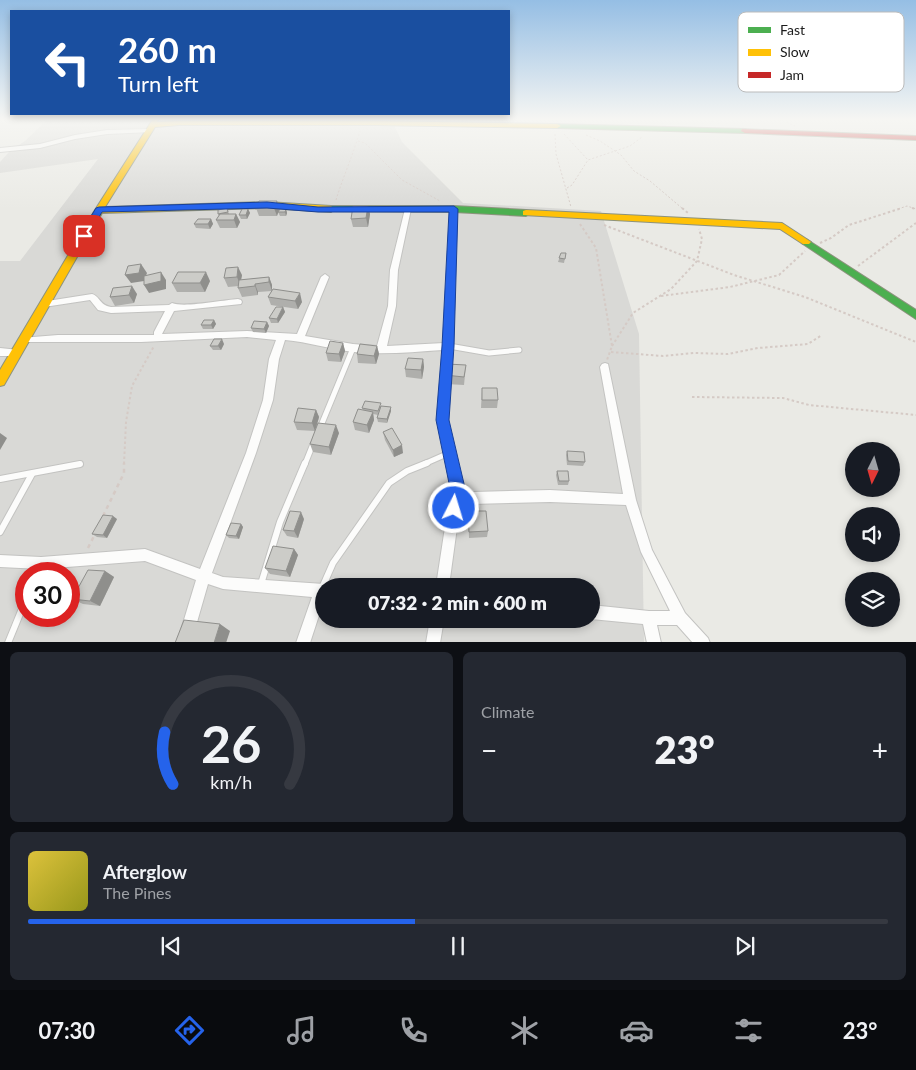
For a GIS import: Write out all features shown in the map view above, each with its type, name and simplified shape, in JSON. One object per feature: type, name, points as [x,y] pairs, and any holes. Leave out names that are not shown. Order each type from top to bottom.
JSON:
[{"type":"street","points":[[0,381],[99,210],[137,149]]},
{"type":"street","points":[[99,210],[267,205],[334,209],[451,209],[782,226],[916,315]]},
{"type":"street","points":[[381,350],[392,306],[394,270],[408,209]]},
{"type":"street","points":[[443,578],[457,488],[451,452],[442,420],[448,346],[451,209]]},
{"type":"street","points":[[300,338],[325,277]]},
{"type":"street","points":[[44,304],[92,297],[101,308],[112,310],[172,306],[187,307],[238,302]]},
{"type":"street","points":[[158,338],[158,332],[172,306]]},
{"type":"street","points":[[24,340],[71,338],[112,340],[247,334],[300,338],[353,348],[381,350],[448,346]]},
{"type":"street","points":[[184,642],[204,576],[251,453],[268,400],[274,359],[281,337]]},
{"type":"street","points":[[0,352],[16,353]]},
{"type":"street","points":[[605,367],[630,500],[647,552],[680,618],[703,642]]},
{"type":"street","points":[[457,488],[471,498],[550,496],[630,500]]},
{"type":"street","points":[[71,562],[145,556],[223,583],[315,590]]},
{"type":"street","points":[[0,561],[15,564]]},
{"type":"street","points":[[303,642],[315,610]]},
{"type":"street","points":[[600,613],[649,618],[680,618]]},
{"type":"street","points":[[649,618],[654,642]]},
{"type":"street","points":[[433,642],[435,628]]},
{"type":"lane","points":[[448,346],[490,353],[519,350]]},
{"type":"lane","points":[[261,586],[280,522],[353,348]]},
{"type":"lane","points":[[327,578],[333,563],[389,483],[407,471],[451,452]]},
{"type":"lane","points":[[0,479],[80,464]]},
{"type":"lane","points":[[0,532],[32,474]]},
{"type":"lane","points":[[8,642],[15,625]]},
{"type":"path","points":[[334,209],[338,188],[348,172],[347,164],[354,149]]},
{"type":"path","points":[[371,149],[402,180],[451,209]]},
{"type":"path","points":[[556,149],[571,210],[596,248],[612,346],[605,367]]},
{"type":"path","points":[[577,149],[588,160]]},
{"type":"path","points":[[567,188],[572,185],[588,160],[621,149]]},
{"type":"path","points":[[659,297],[730,287],[779,275],[812,246],[831,238],[849,225],[908,206],[916,209]]},
{"type":"path","points":[[850,270],[867,261],[916,223]]},
{"type":"path","points":[[600,224],[805,297],[916,342]]},
{"type":"path","points":[[610,352],[663,356],[694,353],[728,354],[758,348],[808,344],[822,335]]},
{"type":"path","points":[[103,516],[124,472],[126,422],[132,386],[158,338]]},
{"type":"path","points":[[692,397],[783,398],[809,405],[916,415]]},
{"type":"path","points":[[82,560],[95,534]]},
{"type":"shaded area","points":[[13,149],[409,149],[463,203],[601,211],[639,334],[644,642],[0,642],[0,261],[20,261],[98,159],[0,173],[0,162]]},
{"type":"building","points":[[259,201],[277,201],[274,208],[256,208]]},
{"type":"building","points":[[353,206],[368,206],[366,218],[351,219]]},
{"type":"building","points":[[227,208],[228,212],[218,214],[218,210]]},
{"type":"building","points":[[242,209],[248,209],[246,215],[239,215]]},
{"type":"building","points":[[280,209],[286,209],[285,212],[278,212]]},
{"type":"building","points":[[220,214],[236,214],[234,220],[216,220]]},
{"type":"building","points":[[198,219],[211,219],[208,224],[194,224]]},
{"type":"building","points":[[561,253],[566,253],[565,259],[559,258]]},
{"type":"building","points":[[141,264],[139,273],[125,275],[128,266]]},
{"type":"building","points":[[238,267],[237,277],[224,278],[226,268]]},
{"type":"building","points":[[161,272],[161,281],[144,285],[144,276]]},
{"type":"building","points":[[178,272],[206,272],[200,283],[172,283]]},
{"type":"building","points":[[269,277],[269,282],[238,288],[239,280]]},
{"type":"building","points":[[132,286],[129,295],[110,297],[113,288]]},
{"type":"building","points":[[273,289],[300,293],[295,301],[268,297]]},
{"type":"building","points":[[276,307],[283,307],[277,319],[269,318]]},
{"type":"building","points":[[204,320],[214,320],[211,325],[201,325]]},
{"type":"building","points":[[254,321],[267,322],[264,329],[251,328]]},
{"type":"building","points":[[214,339],[222,339],[218,346],[210,346]]},
{"type":"building","points":[[330,341],[343,343],[339,354],[326,353]]},
{"type":"building","points":[[360,344],[377,346],[374,356],[357,354]]},
{"type":"building","points":[[408,358],[423,359],[421,370],[405,369]]},
{"type":"building","points":[[447,364],[466,365],[464,377],[445,375]]},
{"type":"building","points":[[482,388],[497,388],[498,400],[482,400]]},
{"type":"building","points":[[365,401],[381,403],[378,411],[362,408]]},
{"type":"building","points":[[381,406],[391,407],[387,419],[377,418]]},
{"type":"building","points":[[298,408],[316,410],[312,423],[294,422]]},
{"type":"building","points":[[358,409],[373,412],[367,425],[353,422]]},
{"type":"building","points":[[318,423],[336,425],[329,447],[310,444]]},
{"type":"building","points":[[392,428],[402,445],[393,450],[383,432]]},
{"type":"building","points":[[567,451],[584,452],[585,462],[568,461]]},
{"type":"building","points":[[557,471],[568,471],[569,481],[559,481]]},
{"type":"building","points":[[290,511],[301,512],[294,531],[283,530]]},
{"type":"building","points":[[468,511],[486,511],[488,531],[469,532]]},
{"type":"building","points":[[103,515],[113,516],[103,535],[92,534]]},
{"type":"building","points":[[231,523],[241,524],[236,536],[226,535]]},
{"type":"building","points":[[273,546],[294,549],[286,571],[265,568]]},
{"type":"building","points":[[88,570],[105,571],[90,601],[80,600],[80,584]]},
{"type":"building","points":[[184,620],[220,624],[214,642],[175,642]]},
{"type":"traffic: fast","points":[[331,209],[454,209],[526,213]]},
{"type":"traffic: fast","points":[[806,242],[916,315]]},
{"type":"traffic: slow","points":[[0,381],[99,210],[137,149]]},
{"type":"traffic: slow","points":[[99,210],[267,205],[331,209]]},
{"type":"traffic: slow","points":[[526,213],[782,226],[806,242]]},
{"type":"route","points":[[84,236],[99,210],[267,205],[318,209],[454,209],[448,346],[442,420],[451,452],[457,488],[454,508]]}]
